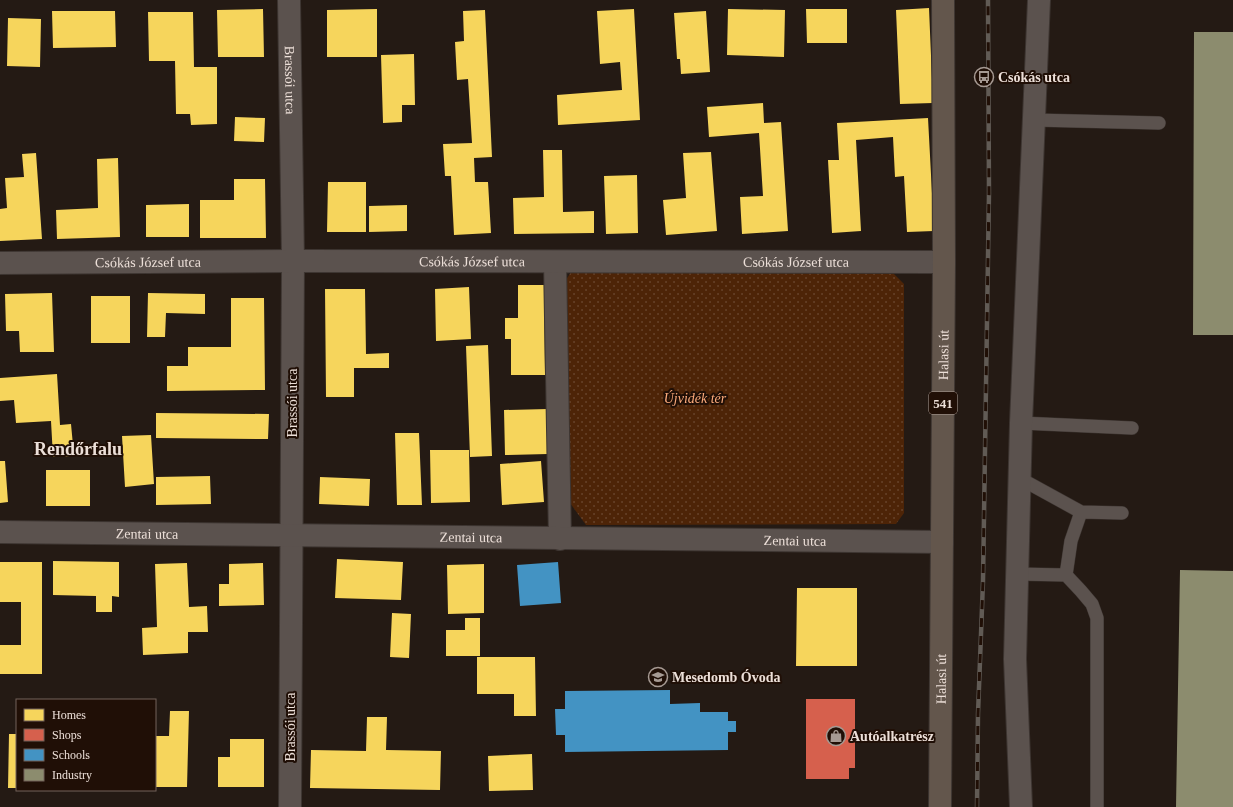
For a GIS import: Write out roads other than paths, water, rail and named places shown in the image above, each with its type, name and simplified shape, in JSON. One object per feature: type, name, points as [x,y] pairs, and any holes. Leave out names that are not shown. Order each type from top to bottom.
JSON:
[{"type":"main road","name":"Halasi út","points":[[940,807],[944,262],[943,0]]},
{"type":"street","name":"Brassói utca","points":[[289,0],[293,261],[290,807]]},
{"type":"street","points":[[1021,807],[1015,659],[1021,423],[1039,0]]},
{"type":"street","name":"Csókás József utca","points":[[0,263],[293,261],[944,262]]},
{"type":"street","points":[[555,262],[560,539]]},
{"type":"street","name":"Zentai utca","points":[[0,532],[942,542]]},
{"type":"lane","points":[[1034,120],[1159,123]]},
{"type":"lane","points":[[1021,423],[1132,428]]},
{"type":"lane","points":[[1020,478],[1081,512],[1122,513]]},
{"type":"lane","points":[[1066,574],[1071,541],[1081,512]]},
{"type":"lane","points":[[1017,574],[1066,574],[1092,604],[1097,618],[1097,807]]},
{"type":"railway","points":[[977,807],[978,714],[983,581],[989,193],[988,0]]},
{"type":"place","name":"Csókás utca","points":[[984,77]]},
{"type":"place","name":"Mesedomb Óvoda","points":[[658,677]]},
{"type":"place","name":"Autóalkatrész","points":[[836,736]]},
{"type":"district","name":"Rendőrfalu","points":[[78,449]]},
{"type":"park label","name":"Újvidék tér","points":[[695,398]]}]
